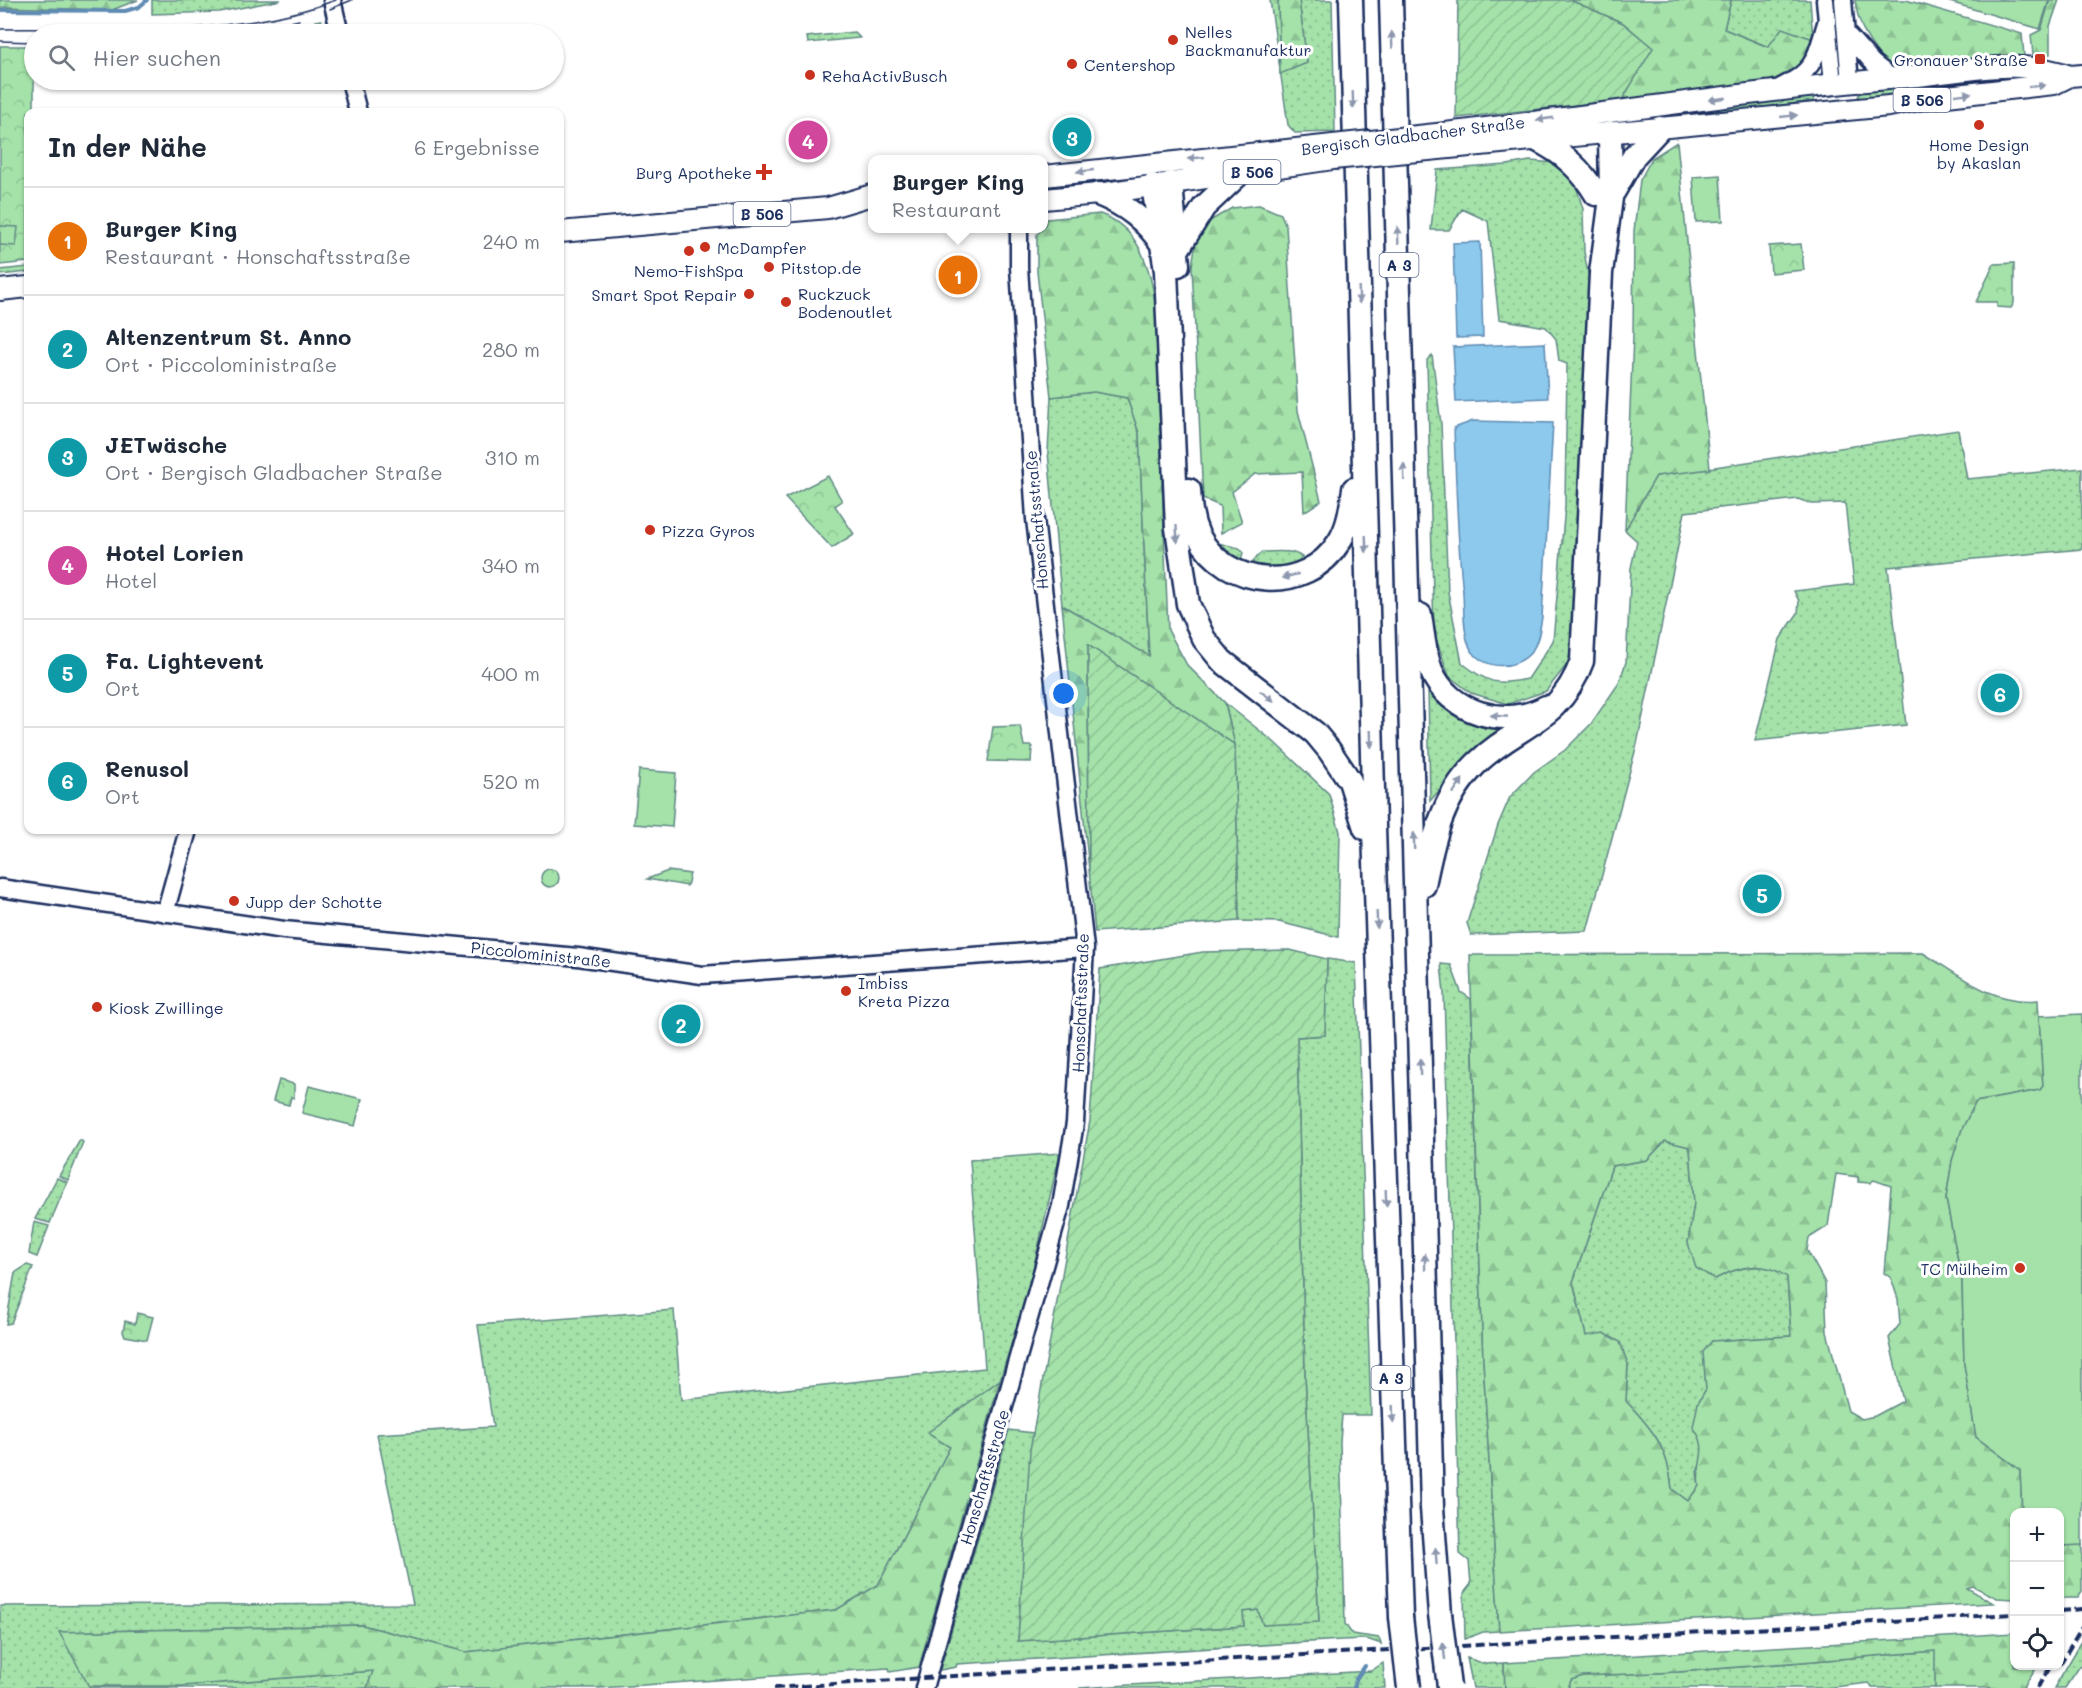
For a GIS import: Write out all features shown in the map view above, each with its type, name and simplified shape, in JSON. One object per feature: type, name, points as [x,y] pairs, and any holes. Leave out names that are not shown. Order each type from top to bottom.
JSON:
[{"type":"highway","name":"A 3","points":[[1351,0],[1375,861],[1401,1617],[1409,1688]]},
{"type":"highway","name":"A 3","points":[[1391,0],[1432,1508],[1440,1614],[1449,1688]]},
{"type":"highway","points":[[1604,196],[1634,156],[1660,128]]},
{"type":"highway","points":[[1416,921],[1437,827],[1457,787],[1487,754],[1535,723],[1569,687],[1579,669],[1585,643],[1604,196],[1604,134]]},
{"type":"highway","points":[[1537,140],[1568,158],[1604,196]]},
{"type":"highway","points":[[1239,174],[1204,207],[1170,246],[1169,308],[1178,547],[1188,604],[1204,639],[1222,661],[1315,733],[1340,764],[1358,802],[1375,861]]},
{"type":"highway","points":[[1162,184],[1170,246],[1190,506],[1198,535],[1212,554],[1236,572],[1266,580],[1291,577],[1323,561],[1339,543],[1349,522],[1362,422]]},
{"type":"highway","points":[[1098,194],[1119,202],[1170,246]]},
{"type":"highway","points":[[1406,531],[1426,654],[1437,680],[1451,697],[1482,714],[1518,717],[1551,704],[1569,687]]},
{"type":"main road","name":"Bergisch Gladbacher Straße","points":[[1048,176],[1161,162],[1333,152],[1418,143],[1603,112],[1892,78],[2014,68],[2054,70],[2076,75]]},
{"type":"main road","name":"Bergisch Gladbacher Straße","points":[[1418,143],[1537,140],[1843,111],[2054,84],[2076,75]]},
{"type":"main road","points":[[1842,83],[1843,111]]},
{"type":"main road","points":[[1603,112],[1604,134]]},
{"type":"main road","name":"Bergisch Gladbacher Straße","points":[[1048,199],[1098,194],[1239,174],[1333,152]]},
{"type":"main road","points":[[1161,162],[1162,184]]},
{"type":"main road","name":"B 506","points":[[564,232],[828,208],[868,196]]},
{"type":"main road","name":"B 506","points":[[828,208],[839,212],[868,210]]},
{"type":"main road","points":[[0,290],[24,287]]},
{"type":"street","points":[[332,0],[338,24]]},
{"type":"street","points":[[1825,0],[1827,20],[1842,83]]},
{"type":"street","points":[[1842,0],[1846,33],[1842,83]]},
{"type":"street","points":[[1774,91],[1802,77],[1809,69],[1827,20]]},
{"type":"street","points":[[1846,33],[1878,68],[1892,78]]},
{"type":"street","points":[[352,90],[357,108]]},
{"type":"street","name":"Honschaftsstraße","points":[[924,1688],[1065,1187],[1075,1123],[1084,948],[1034,510],[1018,267],[1019,233]]},
{"type":"street","points":[[165,913],[187,834]]},
{"type":"street","name":"Piccoloministraße","points":[[0,888],[284,930],[587,958],[702,975],[1084,948]]},
{"type":"green space","points":[[0,0],[138,0],[112,10],[0,7]]},
{"type":"green space","points":[[152,0],[281,0],[219,12],[152,14]]},
{"type":"green space","points":[[1270,0],[1278,0],[1280,69]]},
{"type":"green space","points":[[1278,0],[1299,0],[1307,63],[1280,74]]},
{"type":"green space","points":[[1299,0],[1332,0],[1335,132],[1295,133],[1288,125],[1280,73],[1307,63]]},
{"type":"green space","points":[[1458,0],[1570,0],[1623,23],[1653,48],[1622,100],[1456,118]]},
{"type":"green space","points":[[1570,0],[1731,0],[1724,29],[1768,47],[1782,28],[1813,39],[1803,63],[1773,81],[1622,100],[1652,48],[1623,23]]},
{"type":"green space","points":[[1731,0],[1810,0],[1813,39],[1782,29],[1769,47],[1724,29]]},
{"type":"green space","points":[[1855,0],[1906,0],[2022,34],[2024,56],[1887,65],[1866,35],[1859,19]]},
{"type":"green space","points":[[1943,0],[2049,0],[2040,29]]},
{"type":"green space","points":[[2050,0],[2059,0],[2050,26],[2050,54],[2033,55],[2031,35],[2041,30]]},
{"type":"green space","points":[[321,20],[323,24],[315,24],[315,21]]},
{"type":"green space","points":[[854,32],[860,38],[808,43],[807,37]]},
{"type":"green space","points":[[0,46],[24,46],[24,90],[34,90],[34,108],[24,108],[24,262],[0,265]]},
{"type":"green space","points":[[1956,81],[1957,88],[1857,101],[1859,94],[1867,90]]},
{"type":"green space","points":[[1814,95],[1814,101],[1630,124],[1629,119]]},
{"type":"green space","points":[[1677,142],[1710,469],[1656,476],[1625,530],[1633,336],[1634,231],[1640,180],[1652,158]]},
{"type":"green space","points":[[1530,161],[1555,163],[1574,179],[1583,209],[1584,252],[1594,305],[1576,653],[1546,691],[1508,704],[1471,693],[1449,676],[1434,633],[1427,360],[1432,355],[1441,424],[1448,592],[1462,663],[1486,679],[1500,682],[1528,679],[1553,641],[1565,506],[1567,364],[1559,361],[1556,339],[1546,327],[1499,319],[1488,221],[1462,209],[1449,230],[1431,230],[1437,170]]},
{"type":"green space","points":[[1720,175],[1723,221],[1696,222],[1693,177]]},
{"type":"green space","points":[[1259,205],[1281,214],[1286,226],[1298,411],[1321,501],[1304,512],[1302,472],[1255,474],[1232,492],[1242,522],[1221,533],[1220,506],[1203,499],[1192,266],[1198,228],[1232,208]]},
{"type":"green space","points":[[1100,214],[1113,220],[1133,237],[1145,260],[1155,300],[1168,630],[1187,665],[1225,703],[1235,745],[1088,645],[1089,870],[1062,605],[1149,656],[1139,433],[1127,398],[1094,392],[1051,397],[1037,272],[1037,234],[1048,233],[1048,219]]},
{"type":"green space","points":[[0,226],[18,227],[16,246],[0,245]]},
{"type":"green space","points":[[1801,244],[1804,270],[1771,273],[1769,246]]},
{"type":"green space","points":[[2014,263],[2014,303],[2011,308],[1997,307],[1997,302],[1976,302],[1994,264]]},
{"type":"green space","points":[[24,267],[24,272],[0,275],[0,270]]},
{"type":"green space","points":[[1094,392],[1127,398],[1139,433],[1149,657],[1062,605],[1048,452],[1051,397]]},
{"type":"green space","points":[[1958,430],[1967,479],[2082,468],[2082,549],[1888,567],[1906,725],[1755,741],[1780,639],[1798,613],[1799,601],[1794,591],[1854,584],[1845,503],[1812,504],[1798,499],[1685,512],[1637,744],[1587,931],[1471,935],[1467,923],[1498,825],[1510,797],[1534,772],[1565,750],[1591,724],[1619,683],[1626,662],[1631,568],[1637,541],[1625,530],[1656,476]]},
{"type":"green space","points":[[828,476],[842,501],[835,506],[854,534],[832,548],[785,498]]},
{"type":"green space","points":[[1209,541],[1239,548],[1243,552],[1240,566]]},
{"type":"green space","points":[[1262,552],[1291,552],[1305,560],[1289,571],[1252,565]]},
{"type":"green space","points":[[1088,645],[1235,745],[1239,921],[1095,932],[1089,870]]},
{"type":"green space","points":[[1428,687],[1516,721],[1467,759],[1430,801]]},
{"type":"green space","points":[[1225,703],[1274,742],[1329,794],[1340,832],[1338,937],[1279,922],[1239,921],[1235,745]]},
{"type":"green space","points":[[1020,726],[1024,746],[1032,746],[1031,762],[988,761],[993,727]]},
{"type":"green space","points":[[639,770],[676,773],[672,827],[634,824]]},
{"type":"green space","points":[[546,869],[554,869],[559,874],[557,885],[546,887],[541,882],[541,874]]},
{"type":"green space","points":[[668,871],[690,874],[687,886],[647,879]]},
{"type":"green space","points":[[1290,950],[1327,959],[1325,1035],[1297,1037],[1305,1377],[1319,1622],[1263,1625],[1258,1610],[1243,1612],[1244,1626],[1018,1641],[1030,1450],[1090,1121],[1100,969],[1203,952]]},
{"type":"green space","points":[[1923,953],[1963,979],[1991,993],[2006,998],[2038,1000],[2043,1086],[2040,1090],[1976,1102],[1962,1129],[1952,1161],[1946,1199],[1962,1281],[1964,1364],[1976,1437],[2020,1470],[2022,1508],[2010,1508],[2010,1599],[1997,1598],[1973,1586],[1967,1588],[1993,1603],[1499,1631],[1483,1360],[1470,955]],"holes":[[[1665,1141],[1690,1147],[1694,1203],[1688,1243],[1696,1268],[1715,1279],[1733,1271],[1751,1267],[1769,1268],[1787,1277],[1791,1336],[1712,1341],[1703,1352],[1706,1389],[1698,1403],[1693,1427],[1702,1449],[1699,1486],[1688,1501],[1672,1489],[1667,1462],[1658,1441],[1626,1401],[1628,1364],[1620,1342],[1604,1333],[1586,1336],[1573,1282],[1612,1166],[1647,1160]],[[1836,1174],[1858,1177],[1858,1182],[1870,1183],[1874,1180],[1891,1186],[1884,1273],[1891,1278],[1898,1299],[1900,1324],[1889,1338],[1903,1401],[1875,1416],[1862,1419],[1848,1411],[1827,1332],[1825,1283],[1807,1250],[1809,1238],[1828,1226]]]},
{"type":"green space","points":[[1327,959],[1356,963],[1371,1415],[1342,1415],[1340,1442],[1345,1624],[1352,1634],[1379,1638],[1381,1644],[1367,1639],[1341,1640],[957,1664],[956,1667],[940,1670],[1009,1430],[1033,1433],[1018,1641],[1244,1626],[1243,1612],[1258,1610],[1263,1625],[1319,1621],[1305,1377],[1297,1037],[1325,1035]]},
{"type":"green space","points":[[1441,964],[1451,965],[1461,992],[1471,999],[1483,1360],[1499,1631],[1483,1632],[1465,1639],[1464,1593],[1471,1584],[1469,1561],[1460,1554],[1444,993]]},
{"type":"green space","name":"TC Mülheim","points":[[2082,1014],[2082,1545],[2064,1546],[2064,1508],[2022,1508],[2020,1470],[1976,1437],[1964,1364],[1962,1281],[1946,1199],[1952,1161],[1962,1129],[1976,1102],[2040,1090],[2043,1086],[2039,1016]]},
{"type":"green space","points":[[279,1080],[294,1084],[294,1098],[291,1097],[289,1105],[273,1101]]},
{"type":"green space","points":[[309,1086],[362,1099],[355,1126],[302,1113]]},
{"type":"green space","points":[[80,1140],[83,1142],[68,1180],[59,1176]]},
{"type":"green space","points":[[1665,1141],[1690,1147],[1694,1203],[1688,1243],[1715,1279],[1733,1271],[1751,1267],[1770,1268],[1787,1277],[1791,1336],[1712,1341],[1704,1352],[1706,1389],[1698,1403],[1704,1455],[1697,1472],[1699,1486],[1688,1501],[1672,1489],[1667,1462],[1658,1441],[1626,1401],[1628,1364],[1586,1336],[1573,1282],[1612,1166],[1647,1160]]},
{"type":"green space","points":[[1060,1153],[1029,1287],[1000,1380],[928,1433],[950,1447],[878,1585],[836,1610],[466,1652],[362,1625],[60,1632],[89,1686],[182,1686],[374,1671],[367,1688],[0,1688],[0,1606],[413,1604],[377,1434],[493,1427],[478,1325],[674,1310],[681,1400],[985,1368],[970,1160]]},
{"type":"green space","points":[[57,1178],[67,1182],[50,1223],[35,1219]]},
{"type":"green space","points":[[34,1222],[49,1226],[37,1257],[29,1254]]},
{"type":"green space","points":[[27,1265],[33,1267],[11,1323],[6,1324],[15,1273]]},
{"type":"green space","points":[[137,1313],[153,1317],[147,1340],[125,1336],[123,1332],[125,1321],[135,1324]]},
{"type":"green space","points":[[1000,1380],[919,1667],[890,1672],[889,1668],[600,1688],[367,1688],[373,1671],[182,1686],[89,1686],[59,1632],[362,1625],[466,1652],[836,1610],[878,1585],[950,1447],[927,1433]]},
{"type":"green space","points":[[2082,1545],[2082,1592],[2078,1598],[2064,1598],[2064,1546]]},
{"type":"green space","points":[[2010,1633],[2010,1670],[2034,1670],[2023,1688],[1935,1688],[1935,1651],[1678,1672],[1582,1676],[1571,1680],[1568,1688],[1505,1688],[1504,1663]]},
{"type":"green space","points":[[2082,1641],[2082,1663],[2065,1688],[2054,1688]]},
{"type":"green space","points":[[1936,1651],[1935,1688],[1872,1688],[1869,1683],[1824,1688],[1568,1688],[1571,1680],[1582,1676],[1678,1672]]},
{"type":"green space","points":[[1467,1658],[1485,1664],[1504,1663],[1505,1688],[1473,1688]]},
{"type":"green space","points":[[1383,1663],[1385,1688],[1079,1688],[1371,1671]]},
{"type":"water","points":[[1480,242],[1483,337],[1456,338],[1453,243]]},
{"type":"water","points":[[1545,343],[1548,398],[1456,402],[1453,347]]},
{"type":"water","points":[[1473,421],[1553,423],[1540,630],[1532,651],[1525,658],[1507,665],[1497,665],[1479,659],[1468,643],[1465,631],[1454,428]]},
{"type":"waterway","points":[[0,10],[125,11],[139,7],[147,0]]},
{"type":"waterway","points":[[1354,1688],[1356,1679],[1365,1666]]},
{"type":"tram line","points":[[229,24],[296,13],[336,0]]},
{"type":"tram line","points":[[330,9],[352,0]]},
{"type":"tram line","points":[[282,24],[299,20]]},
{"type":"tram line","points":[[0,29],[24,29]]},
{"type":"tram line","points":[[0,41],[24,42]]},
{"type":"railway","points":[[2064,1611],[2082,1609]]},
{"type":"railway","points":[[774,1688],[1044,1670],[2010,1614]]},
{"type":"railway","points":[[2064,1657],[2082,1627]]},
{"type":"railway","points":[[2037,1688],[2048,1670]]},
{"type":"place","name":"Nelles Backmanufaktur","points":[[1173,40]]},
{"type":"place","name":"Gronauer Straße","points":[[2040,59]]},
{"type":"place","name":"Centershop","points":[[1072,64]]},
{"type":"place","name":"RehaActivBusch","points":[[810,75]]},
{"type":"place","name":"Home Design by Akaslan","points":[[1979,125]]},
{"type":"place","name":"JETwäsche","points":[[1072,137]]},
{"type":"place","name":"Hotel Lorien","points":[[808,140]]},
{"type":"place","name":"Burg Apotheke","points":[[764,172]]},
{"type":"place","name":"McDampfer","points":[[705,247]]},
{"type":"place","name":"Nemo-FishSpa","points":[[689,251]]},
{"type":"place","name":"Pitstop.de","points":[[769,267]]},
{"type":"place","name":"Burger King","points":[[958,275]]},
{"type":"place","name":"Smart Spot Repair","points":[[749,294]]},
{"type":"place","name":"Ruckzuck Bodenoutlet","points":[[786,302]]},
{"type":"place","name":"Pizza Gyros","points":[[650,530]]},
{"type":"place","name":"Renusol","points":[[2000,693]]},
{"type":"place","name":"Fa. Lightevent","points":[[1762,894]]},
{"type":"place","name":"Jupp der Schotte","points":[[234,901]]},
{"type":"place","name":"Imbiss Kreta Pizza","points":[[846,991]]},
{"type":"place","name":"Kiosk Zwillinge","points":[[97,1007]]},
{"type":"place","name":"Altenzentrum St. Anno","points":[[681,1024]]},
{"type":"place","name":"TC Mülheim","points":[[2020,1268]]}]
